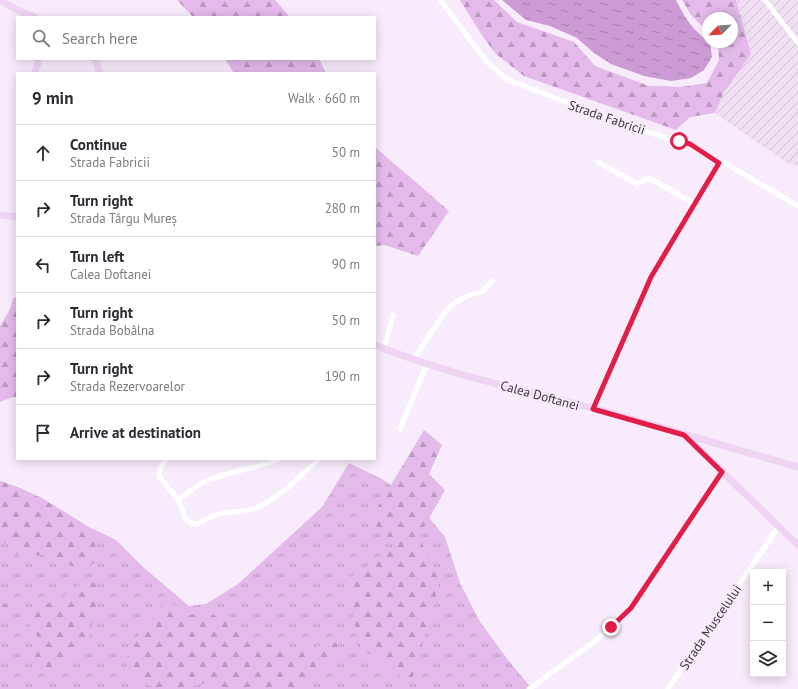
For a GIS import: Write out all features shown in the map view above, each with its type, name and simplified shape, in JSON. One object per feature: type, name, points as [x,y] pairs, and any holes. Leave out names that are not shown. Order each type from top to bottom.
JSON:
[{"type":"main road","points":[[0,0],[17,10],[32,16]]},
{"type":"main road","points":[[35,72],[39,60]]},
{"type":"main road","points":[[95,60],[100,72]]},
{"type":"main road","points":[[0,215],[16,217]]},
{"type":"main road","name":"Calea Doftanei","points":[[376,345],[413,360],[798,467]]},
{"type":"main road","points":[[684,435],[798,545]]},
{"type":"street","name":"Strada Fabricii","points":[[440,0],[488,62],[504,78],[628,126],[690,144],[719,163],[725,163],[798,206]]},
{"type":"street","points":[[765,0],[798,43]]},
{"type":"street","points":[[598,162],[638,184],[647,179],[651,179],[695,204]]},
{"type":"street","points":[[593,409],[651,277],[719,163]]},
{"type":"street","points":[[413,360],[445,312],[453,304],[465,297],[483,291],[492,281]]},
{"type":"street","points":[[384,349],[393,315]]},
{"type":"street","points":[[400,430],[427,364]]},
{"type":"street","points":[[166,460],[161,466],[159,476],[178,500],[186,519],[191,523],[197,524],[217,514],[242,512],[253,509],[269,501],[285,490],[318,460]]},
{"type":"street","points":[[178,500],[205,482],[223,475],[264,465],[277,460]]},
{"type":"street","points":[[529,689],[594,642],[631,608],[722,472]]},
{"type":"street","name":"Strada Muscelului","points":[[668,689],[779,526]]},
{"type":"shaded area","points":[[736,0],[798,0],[798,166],[789,164],[715,113],[724,92],[751,54]]},
{"type":"green space","points":[[177,0],[275,0],[289,16],[192,16]]},
{"type":"green space","points":[[460,0],[494,0],[517,22],[574,42],[595,66],[649,86],[681,87],[707,83],[719,60],[718,48],[738,48],[738,12],[702,12],[702,26],[691,15],[682,0],[736,0],[751,54],[724,92],[715,113],[690,117],[676,130],[524,76],[496,54],[483,37]]},
{"type":"green space","points":[[226,60],[320,60],[326,72],[233,72]]},
{"type":"green space","points":[[376,148],[449,211],[418,256],[384,245],[376,246]]},
{"type":"green space","points":[[16,297],[16,397],[0,402],[0,326],[10,309],[13,299]]},
{"type":"green space","points":[[424,430],[442,445],[429,474],[445,490],[419,537],[440,581],[411,684],[358,646],[347,580],[396,546],[370,520]]},
{"type":"green space","points":[[349,463],[382,479],[416,502],[445,537],[460,583],[480,622],[532,689],[0,689],[0,481],[42,498],[87,526],[116,540],[143,567],[189,606],[206,604],[238,584],[322,507]]},
{"type":"green space","points":[[0,481],[36,496],[85,525],[94,539],[96,547],[96,561],[88,568],[81,568],[75,567],[47,555],[41,554],[30,558],[19,557],[11,546],[0,540]]},
{"type":"green space","points":[[89,581],[98,585],[101,595],[97,602],[88,642],[78,654],[67,658],[49,674],[39,668],[36,664],[35,648],[38,637],[30,626],[30,617],[34,608],[60,599],[71,589]]},
{"type":"green space","points":[[0,602],[6,604],[9,611],[5,619],[0,622]]},
{"type":"green space","points":[[170,602],[191,615],[206,611],[285,653],[338,642],[336,653],[302,686],[302,689],[214,689],[209,682],[180,689],[161,689],[132,680],[126,664],[129,650],[156,609]]},
{"type":"water","points":[[502,0],[676,0],[690,24],[702,36],[702,48],[711,48],[712,57],[704,70],[691,78],[671,81],[644,76],[611,64],[594,53],[577,38],[550,26],[526,20]]},
{"type":"route","points":[[611,627],[631,608],[722,472],[684,435],[593,409],[651,277],[719,163],[714,158],[690,144],[679,141]]}]
